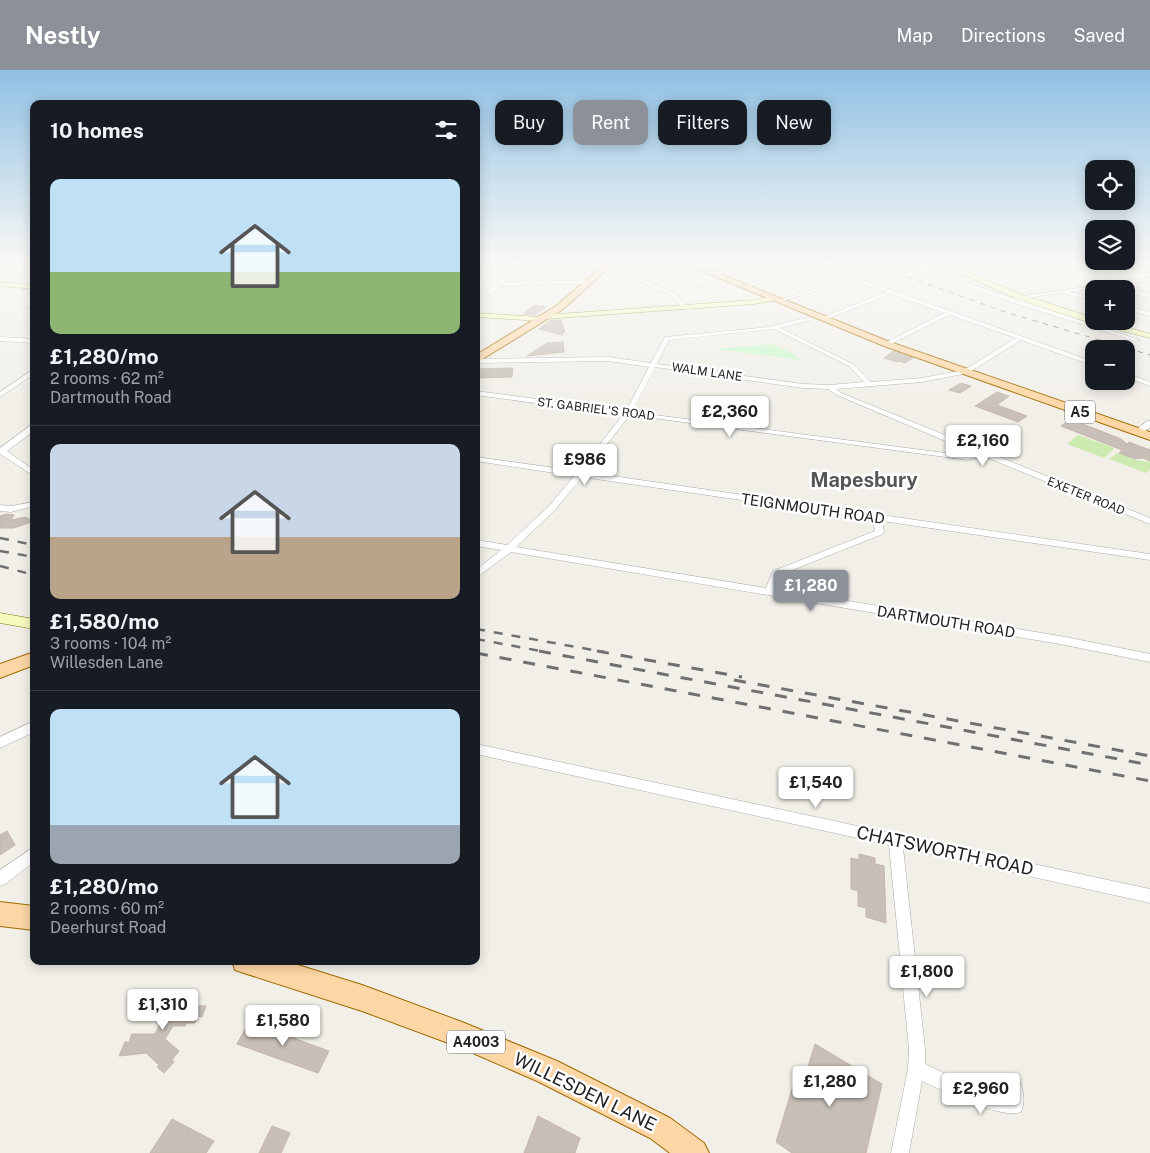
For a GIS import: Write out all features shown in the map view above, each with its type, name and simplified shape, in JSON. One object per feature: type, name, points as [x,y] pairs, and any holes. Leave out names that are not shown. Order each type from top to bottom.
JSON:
[{"type":"main road","points":[[480,357],[551,313]]},
{"type":"main road","name":"A5","points":[[808,313],[887,344],[1144,434]]},
{"type":"main road","points":[[0,671],[30,660]]},
{"type":"main road","points":[[0,914],[30,918]]},
{"type":"main road","name":"WILLESDEN LANE","points":[[257,965],[362,998],[462,1035],[547,1071],[660,1128],[694,1153]]},
{"type":"street","points":[[480,315],[543,318],[621,313]]},
{"type":"street","points":[[823,319],[839,313]]},
{"type":"street","points":[[887,344],[948,313],[1085,361]]},
{"type":"street","points":[[1049,313],[1137,340]]},
{"type":"street","points":[[1056,315],[1063,313]]},
{"type":"street","points":[[1067,313],[1085,318]]},
{"type":"street","points":[[480,572],[552,508],[580,474],[628,413],[667,338],[776,328],[809,318]]},
{"type":"street","points":[[776,328],[851,365],[869,384]]},
{"type":"street","points":[[1128,330],[1150,336]]},
{"type":"street","points":[[966,372],[1021,338]]},
{"type":"street","points":[[0,339],[30,341]]},
{"type":"street","name":"WALM LANE","points":[[480,360],[593,358],[653,364],[803,386],[830,387],[922,380],[966,372]]},
{"type":"street","points":[[0,395],[30,374]]},
{"type":"street","points":[[1135,378],[1150,384]]},
{"type":"street","name":"EXETER ROAD","points":[[830,387],[839,394],[1150,522]]},
{"type":"street","name":"ST. GABRIEL'S ROAD","points":[[480,394],[968,458],[982,454]]},
{"type":"street","points":[[1144,434],[1150,423]]},
{"type":"street","points":[[30,430],[1,451],[30,471]]},
{"type":"street","name":"TEIGNMOUTH ROAD","points":[[480,460],[1150,558]]},
{"type":"street","points":[[0,508],[11,509],[30,504]]},
{"type":"street","points":[[770,592],[776,573],[880,532],[877,518]]},
{"type":"street","name":"DARTMOUTH ROAD","points":[[480,544],[1060,640],[1150,658]]},
{"type":"street","points":[[0,618],[30,623]]},
{"type":"street","points":[[0,743],[30,728]]},
{"type":"street","name":"CHATSWORTH ROAD","points":[[480,750],[1150,896]]},
{"type":"street","points":[[895,840],[917,1048],[916,1069],[900,1153]]},
{"type":"street","points":[[0,879],[30,856]]},
{"type":"street","points":[[916,1069],[966,1093],[994,1102],[1015,1106],[1014,1090]]},
{"type":"green space","points":[[771,344],[796,355],[795,357],[801,360],[716,349]]},
{"type":"green space","points":[[1078,435],[1115,448],[1104,458],[1067,444]]},
{"type":"green space","points":[[1117,453],[1136,460],[1150,462],[1150,469],[1146,473],[1109,459]]},
{"type":"building","points":[[525,313],[539,313],[536,315],[523,314]]},
{"type":"building","points":[[551,320],[561,320],[565,332],[562,333],[563,335],[539,329]]},
{"type":"building","points":[[563,342],[564,352],[527,356],[547,343]]},
{"type":"building","points":[[893,351],[913,358],[905,363],[884,358]]},
{"type":"building","points":[[513,368],[512,377],[480,378],[480,369]]},
{"type":"building","points":[[961,383],[971,386],[960,393],[949,390]]},
{"type":"building","points":[[997,392],[1009,396],[997,405],[1027,416],[1018,422],[975,406]]},
{"type":"building","points":[[1070,419],[1121,439],[1127,444],[1129,442],[1150,450],[1150,461],[1143,458],[1135,459],[1119,453],[1122,450],[1061,426]]},
{"type":"building","points":[[14,515],[11,520],[25,517],[30,519],[30,522],[14,528],[0,528],[0,516]]},
{"type":"building","points":[[7,831],[15,845],[0,855],[0,835]]},
{"type":"building","points":[[859,854],[875,858],[875,864],[884,866],[886,923],[866,917],[866,908],[858,906],[858,891],[851,889],[851,858],[859,860]]},
{"type":"building","points":[[162,989],[180,1005],[206,1006],[202,1017],[197,1016],[195,1023],[186,1023],[185,1026],[173,1026],[165,1039],[179,1051],[172,1060],[174,1062],[164,1073],[157,1067],[159,1065],[146,1053],[119,1056],[125,1042],[129,1042],[132,1034],[155,1034],[162,1020],[155,1013],[157,1011],[151,1006],[156,1000],[153,998]]},
{"type":"building","points":[[249,1022],[329,1051],[318,1073],[237,1044]]},
{"type":"building","points":[[815,1044],[882,1084],[866,1153],[792,1153],[776,1142],[796,1076],[804,1080]]},
{"type":"building","points":[[538,1116],[580,1138],[575,1153],[524,1153]]},
{"type":"building","points":[[172,1119],[214,1141],[206,1153],[150,1153]]},
{"type":"building","points":[[272,1126],[290,1133],[281,1153],[259,1153]]},
{"type":"railway","points":[[1007,313],[1150,355]]},
{"type":"railway","points":[[0,538],[30,544]]},
{"type":"railway","points":[[0,551],[30,556]]},
{"type":"railway","points":[[0,566],[30,574]]},
{"type":"railway","points":[[480,630],[604,652]]},
{"type":"railway","points":[[480,640],[546,652]]},
{"type":"railway","points":[[539,651],[1150,765]]},
{"type":"railway","points":[[597,651],[742,677]]},
{"type":"railway","points":[[480,654],[1150,781]]},
{"type":"railway","points":[[734,680],[1150,756]]},
{"type":"district","name":"Mapesbury","points":[[864,480]]}]
